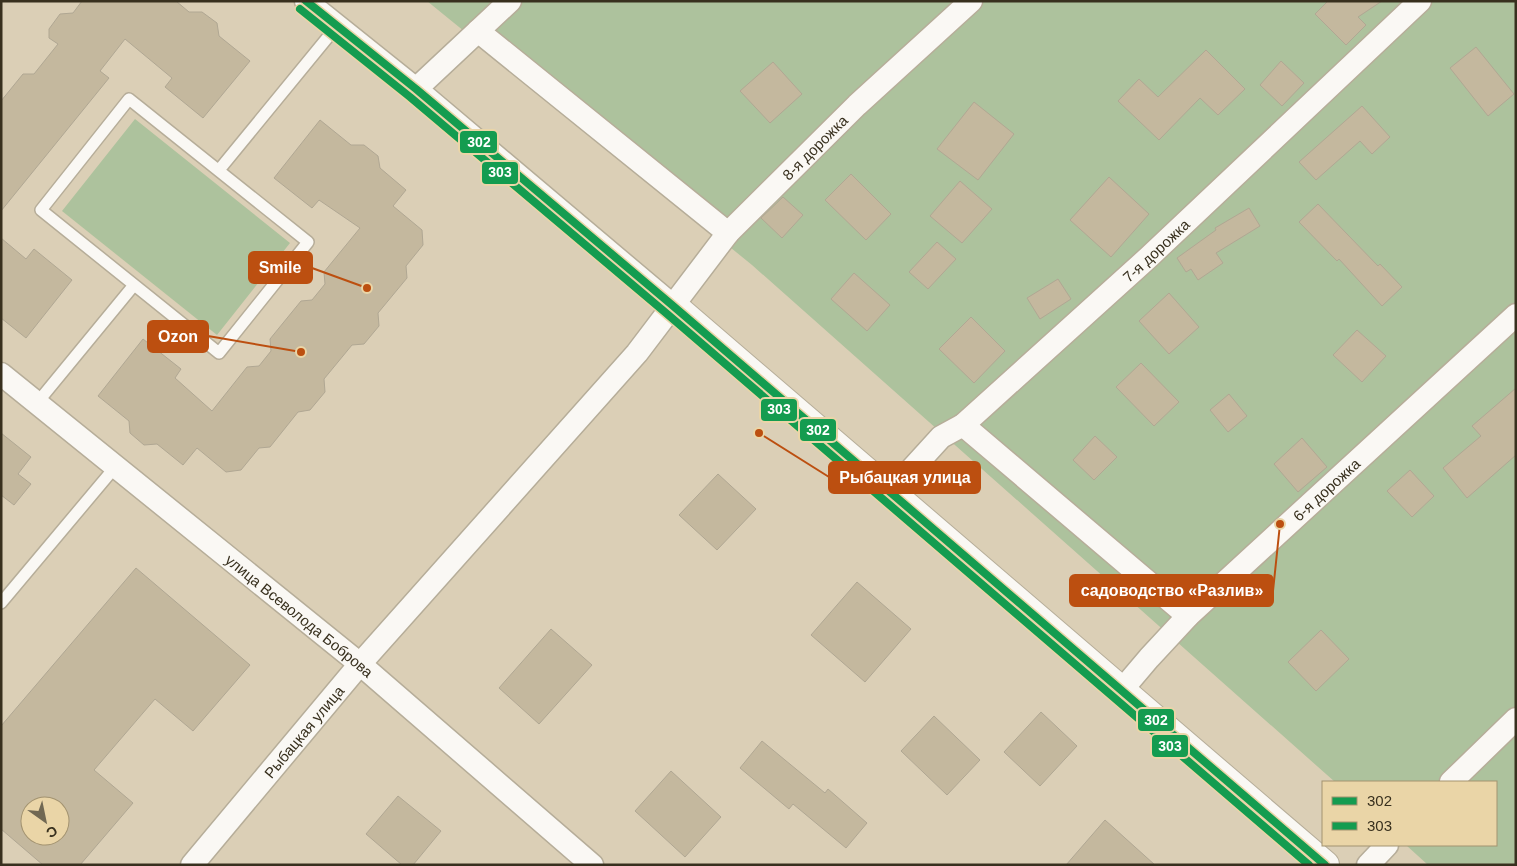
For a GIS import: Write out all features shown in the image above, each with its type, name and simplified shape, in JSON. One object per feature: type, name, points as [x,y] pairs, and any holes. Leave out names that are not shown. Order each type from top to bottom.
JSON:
[{"type":"street","points":[[306,1],[416,89],[672,305],[1325,865]]},
{"type":"street","points":[[416,89],[510,1]]},
{"type":"street","name":"8-я дорожка","points":[[672,305],[728,233],[857,105],[971,1]]},
{"type":"street","name":"7-я дорожка","points":[[890,493],[940,437],[963,425],[1150,256],[1420,1]]},
{"type":"street","points":[[478,31],[728,233]]},
{"type":"street","name":"Рыбацкая улица","points":[[192,865],[360,664],[637,353],[672,305]]},
{"type":"street","name":"6-я дорожка","points":[[1121,691],[1148,658],[1188,616],[1516,315]]},
{"type":"street","name":"улица Всеволода Боброва","points":[[1,374],[360,664],[592,865]]},
{"type":"street","points":[[963,425],[1188,616]]},
{"type":"street","points":[[1452,781],[1516,719]]},
{"type":"street","points":[[1368,865],[1386,846]]},
{"type":"lane","points":[[219,170],[338,26]]},
{"type":"lane","points":[[130,99],[219,170],[308,242],[219,353],[40,210],[130,99]]},
{"type":"lane","points":[[37,403],[134,285]]},
{"type":"lane","points":[[1,603],[116,466]]},
{"type":"green space","points":[[427,1],[1516,1],[1516,865],[1428,865],[1407,846],[1497,846],[1497,781],[1334,781],[752,265]]},
{"type":"green space","points":[[135,119],[290,243],[217,335],[62,211]]},
{"type":"building","points":[[82,1],[176,1],[189,12],[202,12],[217,23],[219,36],[250,61],[203,118],[165,87],[172,78],[125,39],[100,71],[109,78],[1,211],[1,101],[23,74],[34,74],[58,44],[49,38],[49,29],[60,14],[73,13]]},
{"type":"building","points":[[1328,1],[1382,1],[1358,17],[1366,25],[1346,45],[1315,14]]},
{"type":"building","points":[[1476,47],[1514,94],[1488,116],[1450,68]]},
{"type":"building","points":[[1206,50],[1245,89],[1218,115],[1200,98],[1159,140],[1118,101],[1139,79],[1158,97]]},
{"type":"building","points":[[1281,61],[1304,83],[1282,106],[1260,85]]},
{"type":"building","points":[[773,62],[802,94],[770,123],[740,91]]},
{"type":"building","points":[[974,102],[1014,134],[978,180],[937,149]]},
{"type":"building","points":[[1362,106],[1390,137],[1372,154],[1360,141],[1316,180],[1299,162]]},
{"type":"building","points":[[320,120],[351,145],[364,145],[378,156],[380,168],[406,190],[393,206],[422,230],[423,245],[406,266],[407,278],[378,313],[379,326],[364,344],[352,345],[324,379],[325,392],[310,410],[298,412],[270,447],[259,448],[241,470],[226,472],[197,448],[183,465],[157,444],[144,445],[130,433],[129,421],[98,396],[143,339],[181,369],[175,378],[212,411],[247,367],[259,366],[271,351],[270,339],[301,301],[312,300],[325,284],[324,272],[360,228],[319,200],[312,208],[274,178]]},
{"type":"building","points":[[851,174],[891,214],[866,240],[825,200]]},
{"type":"building","points":[[1109,177],[1149,214],[1111,257],[1070,220]]},
{"type":"building","points":[[960,181],[992,209],[962,243],[930,216]]},
{"type":"building","points":[[783,197],[803,215],[782,238],[761,218]]},
{"type":"building","points":[[1318,204],[1378,266],[1380,264],[1402,287],[1382,306],[1339,259],[1337,261],[1299,222]]},
{"type":"building","points":[[1249,208],[1260,226],[1216,253],[1223,263],[1198,280],[1191,269],[1186,272],[1177,258],[1216,230],[1215,228]]},
{"type":"building","points":[[1,238],[26,259],[34,249],[72,280],[26,338],[1,318]]},
{"type":"building","points":[[937,242],[956,259],[928,289],[909,272]]},
{"type":"building","points":[[854,273],[890,305],[867,331],[831,299]]},
{"type":"building","points":[[1058,279],[1071,299],[1040,319],[1027,298]]},
{"type":"building","points":[[1169,293],[1199,327],[1169,354],[1139,321]]},
{"type":"building","points":[[971,317],[1005,351],[974,383],[939,349]]},
{"type":"building","points":[[1357,330],[1386,356],[1362,382],[1333,355]]},
{"type":"building","points":[[1141,363],[1179,402],[1154,426],[1116,387]]},
{"type":"building","points":[[1516,388],[1516,455],[1467,498],[1443,468],[1481,436],[1472,426]]},
{"type":"building","points":[[1229,394],[1247,416],[1228,432],[1210,410]]},
{"type":"building","points":[[1,433],[31,457],[18,474],[31,484],[14,505],[1,495]]},
{"type":"building","points":[[1095,436],[1117,457],[1094,480],[1073,460]]},
{"type":"building","points":[[1302,438],[1327,467],[1298,492],[1274,464]]},
{"type":"building","points":[[1410,470],[1434,496],[1412,517],[1387,491]]},
{"type":"building","points":[[718,474],[756,509],[717,550],[679,515]]},
{"type":"building","points":[[136,568],[250,665],[193,731],[155,699],[94,770],[133,803],[80,865],[43,865],[21,846],[70,846],[70,796],[20,796],[20,845],[1,829],[1,726]]},
{"type":"building","points":[[857,582],[911,629],[865,682],[811,635]]},
{"type":"building","points":[[551,629],[592,665],[539,724],[499,688]]},
{"type":"building","points":[[1321,630],[1349,659],[1316,691],[1288,662]]},
{"type":"building","points":[[1041,712],[1077,746],[1040,786],[1004,752]]},
{"type":"building","points":[[934,716],[980,760],[947,795],[901,751]]},
{"type":"building","points":[[762,741],[825,793],[828,789],[867,823],[846,848],[793,804],[789,809],[740,768]]},
{"type":"building","points":[[671,771],[721,817],[685,857],[635,811]]},
{"type":"building","points":[[398,796],[441,831],[413,865],[402,865],[366,834]]},
{"type":"building","points":[[1105,820],[1155,865],[1066,865]]},
{"type":"transit line","name":"302","points":[[306,1],[416,89],[672,305],[1325,865]]},
{"type":"transit line","name":"303","points":[[300,9],[410,97],[666,313],[1309,865]]},
{"type":"place","name":"Smile","points":[[367,288]]},
{"type":"place","name":"Ozon","points":[[301,352]]},
{"type":"place","name":"Рыбацкая улица","points":[[759,433]]},
{"type":"place","name":"садоводство «Разлив»","points":[[1280,524]]}]
